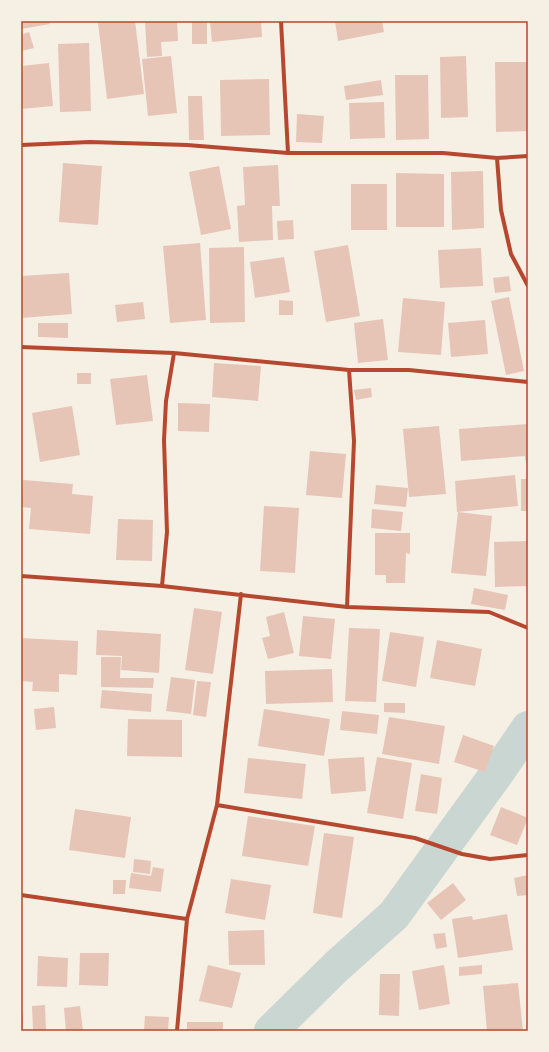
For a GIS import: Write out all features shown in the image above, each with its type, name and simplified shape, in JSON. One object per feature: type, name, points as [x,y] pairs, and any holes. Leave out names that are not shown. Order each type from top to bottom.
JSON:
[{"type":"street","points":[[280,21],[288,153]]},
{"type":"street","points":[[21,145],[97,142],[187,145],[288,153],[443,153],[497,158],[528,156]]},
{"type":"street","points":[[497,158],[501,210],[511,254],[528,285]]},
{"type":"street","points":[[21,347],[174,353],[349,370],[409,370],[528,382]]},
{"type":"street","points":[[162,586],[167,532],[164,440],[165,417],[166,401],[174,353]]},
{"type":"street","points":[[347,607],[354,440],[349,370]]},
{"type":"street","points":[[21,576],[162,586],[347,607],[489,612],[528,628]]},
{"type":"street","points":[[177,1031],[187,919],[217,805],[241,594]]},
{"type":"street","points":[[217,805],[415,838],[462,854],[490,859],[528,855]]},
{"type":"street","points":[[21,895],[187,919]]},
{"type":"building","points":[[21,21],[49,21],[50,24],[21,29]]},
{"type":"building","points":[[135,21],[144,94],[107,99],[98,22]]},
{"type":"building","points":[[145,21],[177,21],[178,41],[161,42],[162,56],[147,57]]},
{"type":"building","points":[[192,21],[207,21],[207,44],[192,44]]},
{"type":"building","points":[[210,21],[261,21],[262,37],[212,42]]},
{"type":"building","points":[[335,21],[382,21],[384,32],[338,41]]},
{"type":"building","points":[[29,32],[34,48],[21,51],[21,35]]},
{"type":"building","points":[[89,43],[91,111],[60,112],[58,44]]},
{"type":"building","points":[[171,56],[177,113],[148,116],[142,59]]},
{"type":"building","points":[[466,56],[468,117],[441,118],[440,57]]},
{"type":"building","points":[[495,62],[528,62],[528,131],[496,132]]},
{"type":"building","points":[[49,63],[53,106],[21,109],[21,66]]},
{"type":"building","points":[[395,75],[428,75],[429,139],[396,140]]},
{"type":"building","points":[[269,79],[270,135],[221,136],[220,80]]},
{"type":"building","points":[[381,80],[383,95],[346,100],[344,86]]},
{"type":"building","points":[[188,96],[202,96],[204,140],[189,140]]},
{"type":"building","points":[[384,102],[385,138],[350,139],[349,103]]},
{"type":"building","points":[[297,114],[324,116],[322,143],[296,142]]},
{"type":"building","points":[[63,163],[102,166],[98,225],[59,222]]},
{"type":"building","points":[[278,165],[280,206],[272,206],[273,240],[239,242],[237,206],[245,205],[243,167]]},
{"type":"building","points":[[219,166],[231,229],[201,235],[189,172]]},
{"type":"building","points":[[483,171],[484,228],[452,230],[451,172]]},
{"type":"building","points":[[396,173],[444,174],[444,227],[396,227]]},
{"type":"building","points":[[351,184],[387,184],[387,230],[351,230]]},
{"type":"building","points":[[293,220],[294,239],[278,240],[277,221]]},
{"type":"building","points":[[200,243],[206,320],[170,323],[163,246]]},
{"type":"building","points":[[348,245],[360,316],[326,322],[314,251]]},
{"type":"building","points":[[244,247],[245,322],[210,323],[209,248]]},
{"type":"building","points":[[481,248],[483,286],[440,288],[438,250]]},
{"type":"building","points":[[284,257],[290,292],[255,298],[250,262]]},
{"type":"building","points":[[69,273],[72,314],[21,318],[21,276]]},
{"type":"building","points":[[509,276],[511,291],[495,293],[493,278]]},
{"type":"building","points":[[509,297],[524,371],[506,375],[491,301]]},
{"type":"building","points":[[403,298],[445,302],[441,355],[398,352]]},
{"type":"building","points":[[279,300],[293,301],[293,315],[279,315]]},
{"type":"building","points":[[143,302],[145,319],[117,322],[115,305]]},
{"type":"building","points":[[383,319],[388,360],[358,363],[354,323]]},
{"type":"building","points":[[485,320],[488,354],[451,357],[448,323]]},
{"type":"building","points":[[38,323],[68,323],[68,338],[38,337]]},
{"type":"building","points":[[214,363],[261,366],[258,401],[212,397]]},
{"type":"building","points":[[77,373],[91,373],[91,384],[77,384]]},
{"type":"building","points":[[147,375],[153,421],[116,425],[110,379]]},
{"type":"building","points":[[371,388],[372,397],[356,400],[354,390]]},
{"type":"building","points":[[178,403],[210,404],[209,432],[178,431]]},
{"type":"building","points":[[72,406],[80,455],[40,462],[32,413]]},
{"type":"building","points":[[528,424],[528,463],[526,463],[525,456],[461,461],[459,429]]},
{"type":"building","points":[[439,426],[446,494],[409,497],[403,429]]},
{"type":"building","points":[[310,451],[346,454],[342,498],[306,495]]},
{"type":"building","points":[[515,475],[518,506],[457,512],[455,481]]},
{"type":"building","points":[[521,479],[528,479],[528,511],[521,511]]},
{"type":"building","points":[[23,480],[73,484],[72,494],[93,496],[90,534],[29,529],[31,508],[21,507]]},
{"type":"building","points":[[376,485],[408,488],[406,507],[374,504]]},
{"type":"building","points":[[264,506],[299,508],[295,573],[260,571]]},
{"type":"building","points":[[372,509],[403,512],[401,531],[371,528]]},
{"type":"building","points":[[458,512],[492,516],[486,576],[451,573]]},
{"type":"building","points":[[118,519],[153,520],[152,561],[116,560]]},
{"type":"building","points":[[375,533],[410,533],[410,554],[406,553],[405,583],[386,583],[386,575],[375,575]]},
{"type":"building","points":[[528,541],[528,586],[495,587],[494,542]]},
{"type":"building","points":[[474,588],[508,595],[505,610],[471,604]]},
{"type":"building","points":[[194,608],[222,612],[213,674],[185,670]]},
{"type":"building","points":[[284,612],[294,653],[268,659],[262,638],[270,636],[266,617]]},
{"type":"building","points":[[303,616],[335,619],[331,659],[299,656]]},
{"type":"building","points":[[349,628],[380,629],[376,702],[345,701]]},
{"type":"building","points":[[97,630],[161,634],[159,673],[121,670],[122,656],[96,655]]},
{"type":"building","points":[[390,632],[424,637],[416,687],[382,681]]},
{"type":"building","points":[[21,638],[78,641],[77,675],[59,674],[59,692],[32,691],[33,682],[21,681]]},
{"type":"building","points":[[437,640],[482,649],[475,686],[430,678]]},
{"type":"building","points":[[101,657],[121,657],[120,678],[154,678],[153,688],[101,687]]},
{"type":"building","points":[[332,669],[333,702],[266,704],[265,671]]},
{"type":"building","points":[[171,677],[195,680],[191,714],[166,711]]},
{"type":"building","points":[[197,681],[211,682],[206,717],[193,715]]},
{"type":"building","points":[[102,690],[152,694],[151,712],[100,708]]},
{"type":"building","points":[[384,703],[405,703],[405,713],[384,712]]},
{"type":"building","points":[[54,707],[56,728],[36,730],[34,709]]},
{"type":"building","points":[[264,709],[330,719],[324,756],[258,746]]},
{"type":"building","points":[[342,711],[379,715],[377,734],[340,730]]},
{"type":"building","points":[[389,717],[445,726],[439,764],[382,754]]},
{"type":"building","points":[[128,719],[182,720],[182,757],[127,756]]},
{"type":"building","points":[[463,735],[494,746],[485,772],[454,762]]},
{"type":"building","points":[[364,757],[366,791],[331,794],[328,759]]},
{"type":"building","points":[[377,757],[412,763],[403,819],[367,813]]},
{"type":"building","points":[[248,758],[306,764],[302,799],[244,793]]},
{"type":"building","points":[[421,774],[442,778],[437,814],[415,811]]},
{"type":"building","points":[[501,807],[528,818],[517,845],[490,835]]},
{"type":"building","points":[[75,809],[131,817],[125,858],[69,850]]},
{"type":"building","points":[[248,816],[315,826],[308,866],[242,856]]},
{"type":"building","points":[[324,833],[354,837],[342,918],[313,913]]},
{"type":"building","points":[[134,859],[151,861],[150,874],[133,872]]},
{"type":"building","points":[[153,867],[164,869],[161,892],[129,888],[131,873],[151,876]]},
{"type":"building","points":[[528,875],[528,895],[517,896],[514,878]]},
{"type":"building","points":[[231,879],[271,885],[265,920],[225,913]]},
{"type":"building","points":[[113,880],[126,880],[125,894],[113,894]]},
{"type":"building","points":[[453,883],[466,900],[441,920],[427,903]]},
{"type":"building","points":[[507,914],[513,950],[458,958],[452,919],[472,916],[473,920]]},
{"type":"building","points":[[264,930],[265,965],[229,965],[228,931]]},
{"type":"building","points":[[445,933],[447,947],[436,949],[433,934]]},
{"type":"building","points":[[80,953],[109,953],[108,986],[79,985]]},
{"type":"building","points":[[38,956],[68,958],[67,987],[37,986]]},
{"type":"building","points":[[208,965],[241,973],[232,1008],[199,1001]]},
{"type":"building","points":[[444,965],[450,1004],[419,1010],[412,971]]},
{"type":"building","points":[[482,965],[482,974],[459,976],[459,967]]},
{"type":"building","points":[[380,974],[400,974],[399,1016],[379,1015]]},
{"type":"building","points":[[518,983],[523,1031],[487,1031],[483,986]]},
{"type":"building","points":[[45,1005],[46,1030],[33,1030],[32,1006]]},
{"type":"building","points":[[80,1006],[83,1031],[66,1031],[64,1008]]},
{"type":"building","points":[[21,1013],[23,1013],[23,1031],[21,1031]]},
{"type":"building","points":[[145,1016],[169,1017],[168,1031],[144,1031]]},
{"type":"building","points":[[187,1022],[223,1022],[223,1031],[187,1031]]},
{"type":"waterway","points":[[271,1031],[337,966],[394,915],[528,728]]}]
